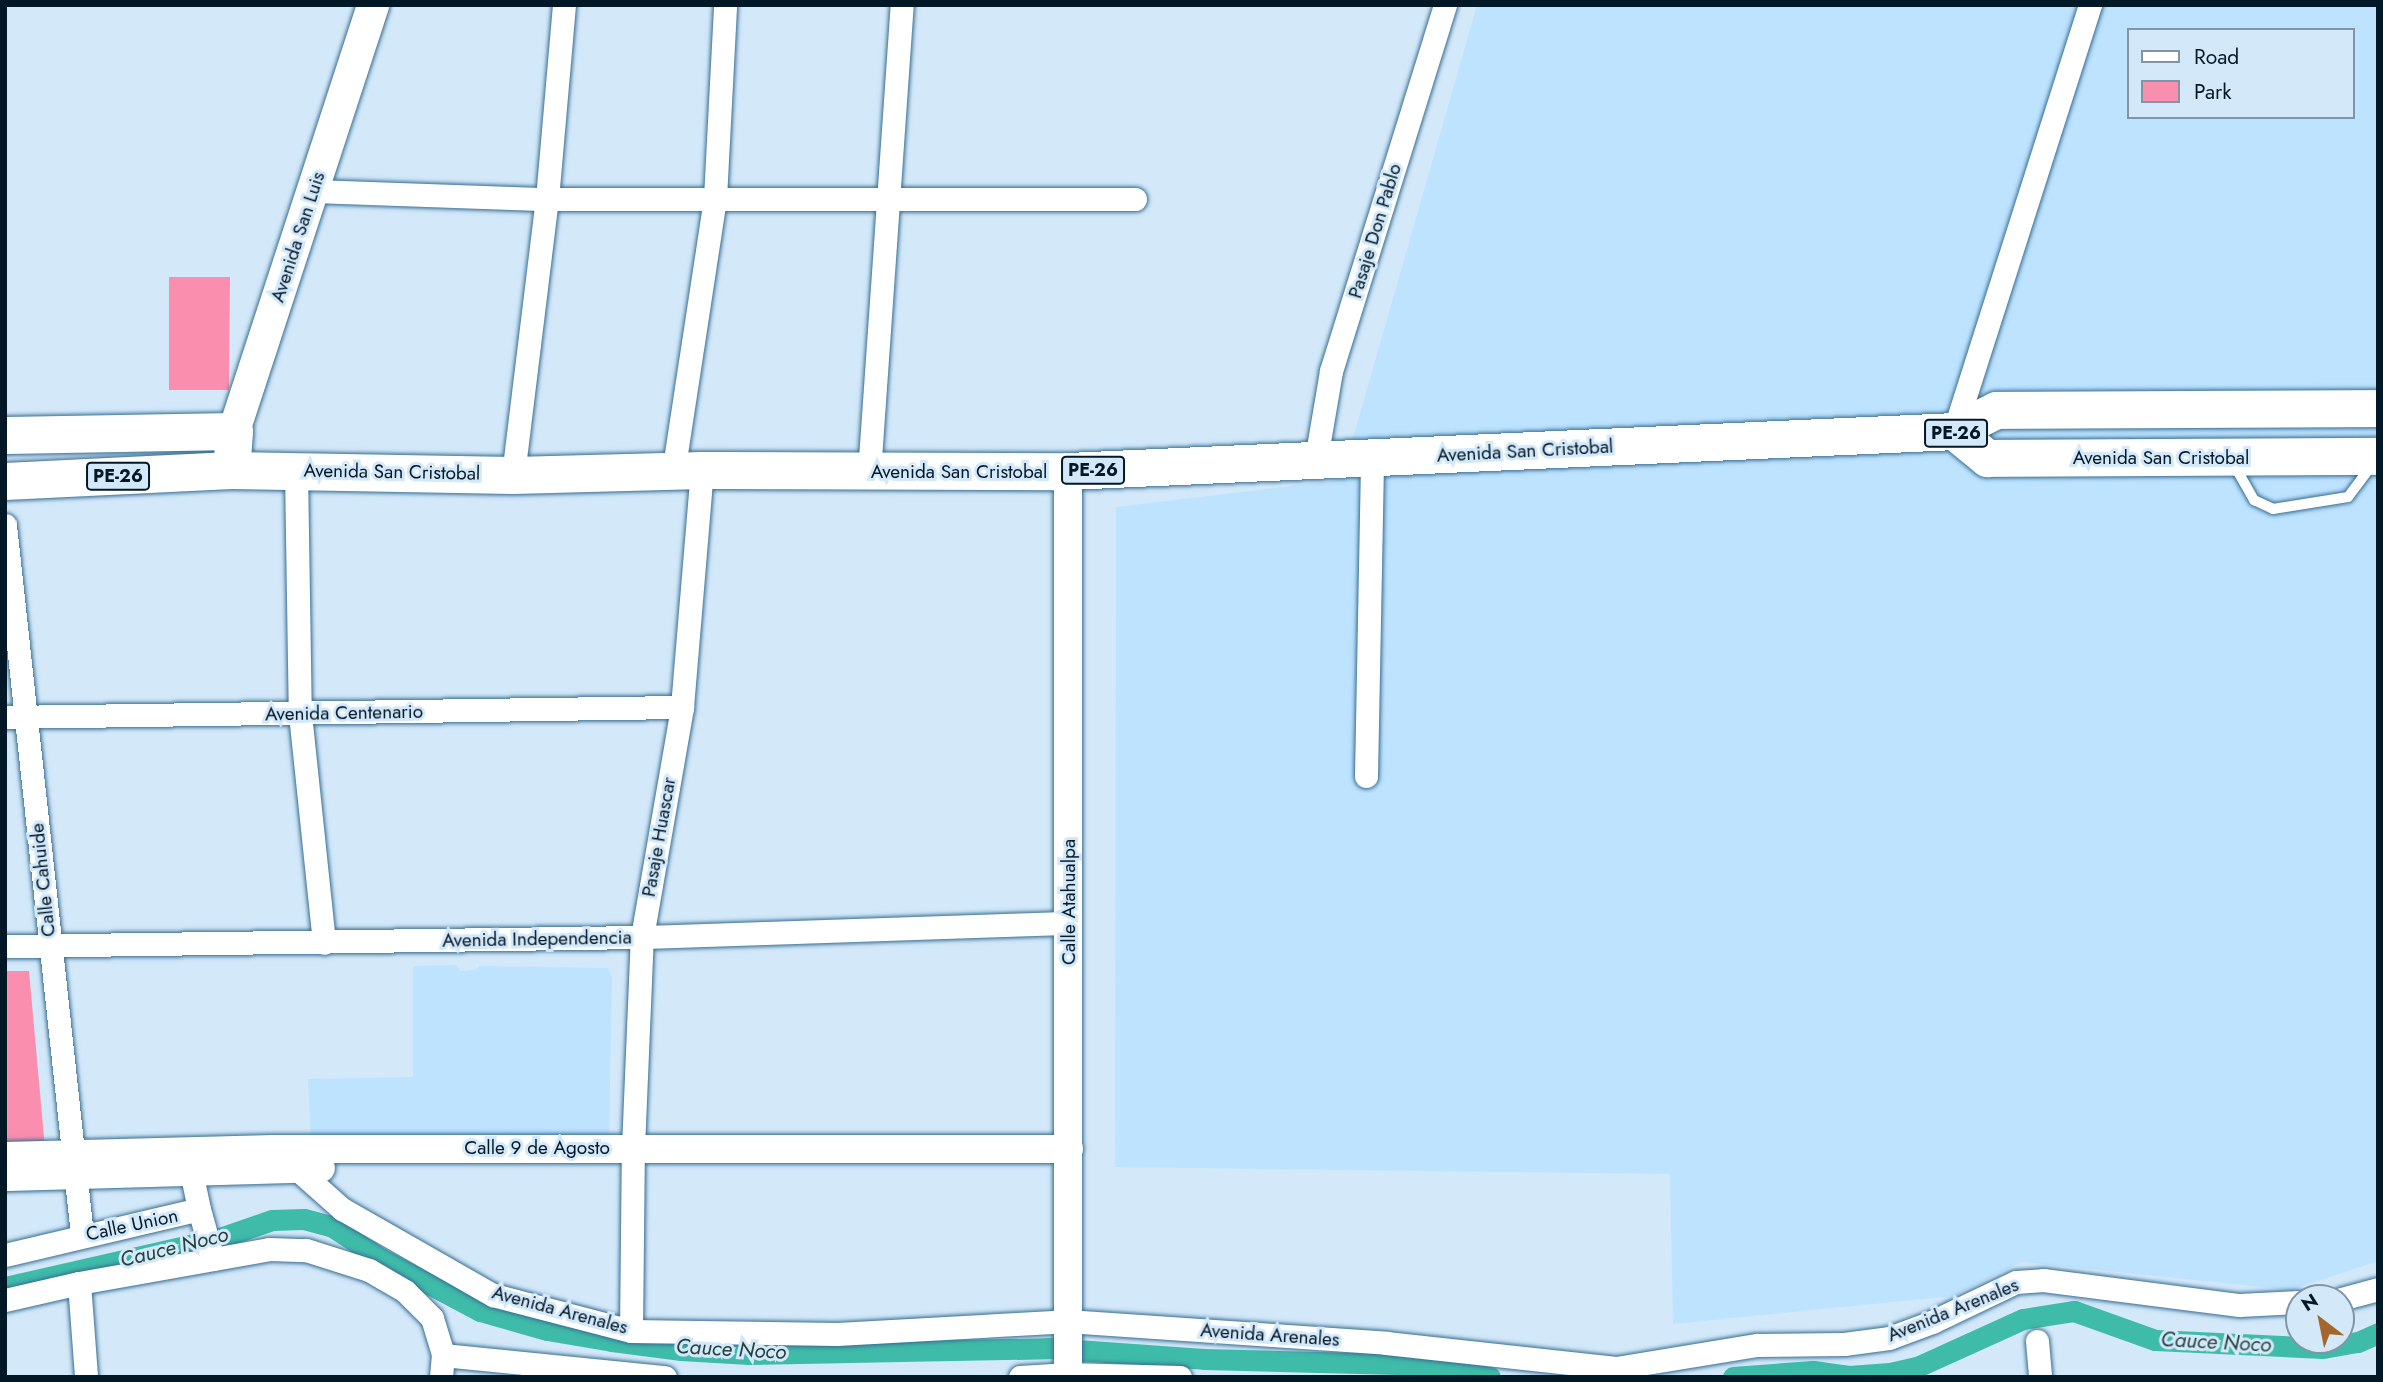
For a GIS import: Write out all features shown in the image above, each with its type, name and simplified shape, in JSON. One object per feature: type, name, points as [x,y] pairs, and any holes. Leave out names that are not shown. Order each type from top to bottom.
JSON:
[{"type":"highway","name":"Avenida San Cristobal","points":[[5,481],[231,470],[513,475],[1068,471],[1954,431],[1996,410],[2378,408]]},
{"type":"highway","points":[[5,435],[234,431]]},
{"type":"highway","name":"Avenida San Luis","points":[[231,470],[234,431]]},
{"type":"highway","name":"Avenida San Cristobal","points":[[1954,431],[1987,458],[2377,456]]},
{"type":"main road","name":"Avenida San Luis","points":[[234,431],[373,5]]},
{"type":"street","points":[[513,475],[547,199],[564,5]]},
{"type":"street","name":"Pasaje Huascar","points":[[631,1331],[633,1157],[642,936],[682,707],[688,472],[715,198],[725,5]]},
{"type":"street","points":[[869,473],[902,5]]},
{"type":"street","name":"Pasaje Don Pablo","points":[[1316,459],[1331,371],[1445,5]]},
{"type":"street","points":[[1954,431],[2090,5]]},
{"type":"street","points":[[313,191],[547,199],[1135,199]]},
{"type":"street","points":[[1366,776],[1372,458]]},
{"type":"street","points":[[296,470],[300,714],[324,943]]},
{"type":"street","name":"Calle Atahualpa","points":[[1068,471],[1068,1372]]},
{"type":"street","name":"Calle Cahuide","points":[[5,525],[15,717],[50,945],[77,1164],[82,1235]]},
{"type":"street","name":"Avenida Centenario","points":[[15,717],[682,707]]},
{"type":"street","name":"Avenida Independencia","points":[[5,946],[324,943],[1069,923]]},
{"type":"street","name":"Calle 9 de Agosto","points":[[190,1161],[274,1149],[633,1157],[1069,1158]]},
{"type":"street","name":"Avenida Arenales","points":[[274,1149],[342,1209],[493,1295],[631,1331],[837,1334],[1068,1327],[1387,1343],[1494,1352],[1552,1362],[1616,1368],[1757,1345],[1844,1344],[1889,1338],[1932,1322],[2016,1282],[2043,1280],[2239,1305],[2285,1303]]},
{"type":"street","name":"Calle 9 de Agosto","points":[[5,1156],[77,1164],[190,1161],[296,1168],[633,1157]]},
{"type":"street","name":"Calle Union","points":[[5,1255],[82,1235],[201,1214],[190,1161]]},
{"type":"street","name":"Calle 9 de Agosto","points":[[5,1177],[77,1164]]},
{"type":"street","points":[[201,1214],[211,1252]]},
{"type":"street","points":[[5,1300],[211,1252],[306,1250],[369,1270],[405,1291],[423,1306],[432,1318],[442,1366],[665,1377]]},
{"type":"street","points":[[79,1283],[86,1377]]},
{"type":"street","points":[[2355,1295],[2378,1289]]},
{"type":"street","points":[[2037,1341],[2040,1377]]},
{"type":"street","points":[[1020,1377],[1068,1372],[1180,1377]]},
{"type":"lane","points":[[2230,457],[2254,500],[2273,509],[2348,496],[2356,490],[2377,456]]},
{"type":"shaded area","points":[[1477,5],[2378,5],[2378,1261],[2309,1284],[2285,1284],[2285,1289],[2022,1262],[1953,1296],[1673,1324],[1670,1174],[1115,1167],[1116,507],[1341,480]]},
{"type":"shaded area","points":[[456,965],[461,971],[475,970],[480,966],[607,968],[612,977],[609,1136],[311,1142],[308,1079],[413,1077],[413,966]]},
{"type":"green space","points":[[169,277],[230,277],[229,390],[169,390]]},
{"type":"green space","points":[[5,971],[29,971],[45,1148],[5,1149]]},
{"type":"waterway","name":"Cauce Noco","points":[[5,1287],[220,1238],[272,1220],[304,1219],[331,1226],[380,1258],[480,1311],[547,1330],[612,1341],[681,1350],[749,1354],[1048,1348],[1204,1359],[1426,1365],[1490,1377]]},
{"type":"waterway","name":"Cauce Noco","points":[[1733,1377],[1813,1371],[1849,1376],[1890,1373],[1917,1367],[2023,1319],[2074,1311],[2155,1340],[2323,1348],[2358,1342],[2378,1333]]}]
